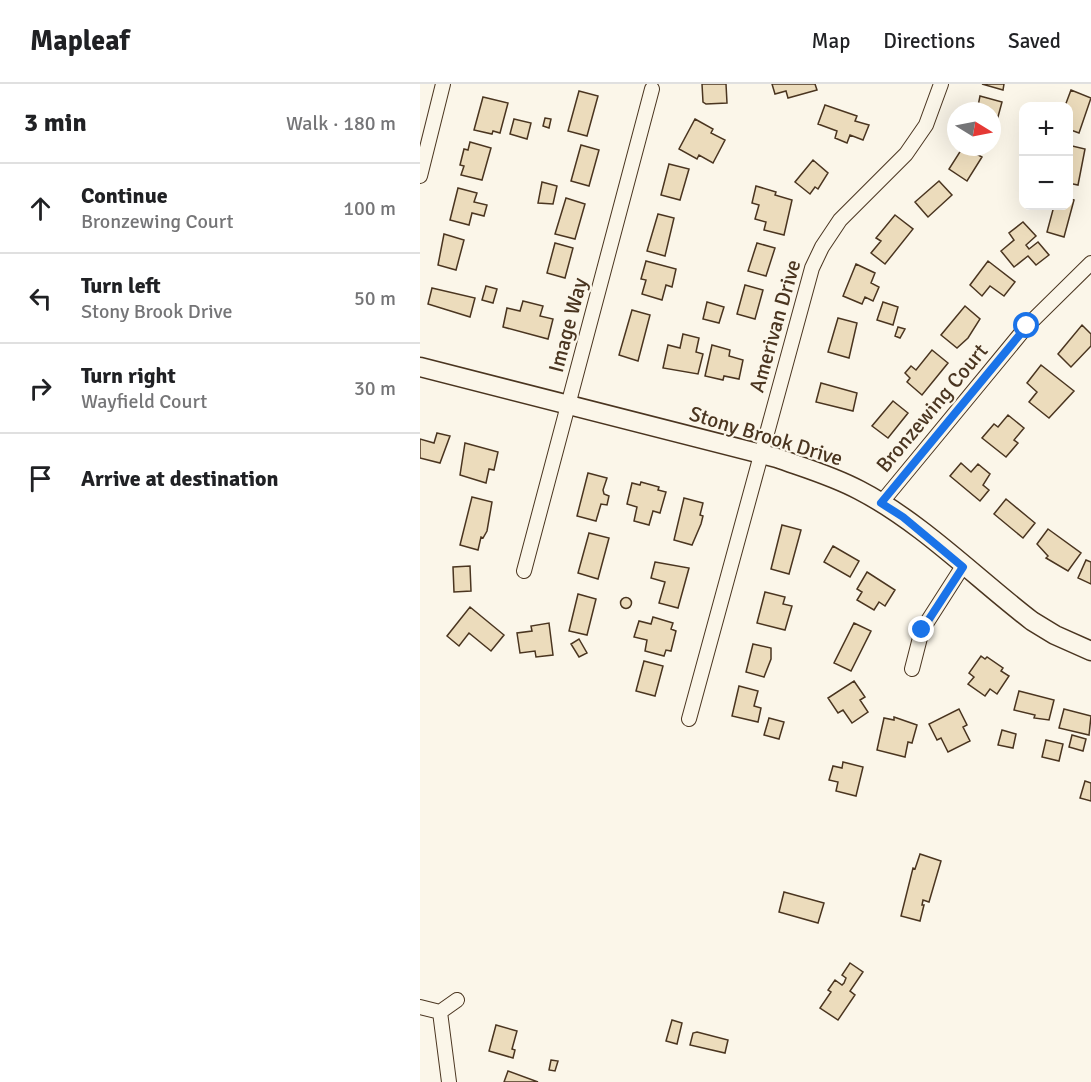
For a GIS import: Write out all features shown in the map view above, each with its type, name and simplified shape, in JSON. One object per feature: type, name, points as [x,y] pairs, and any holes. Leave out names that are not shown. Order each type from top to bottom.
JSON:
[{"type":"street","points":[[420,176],[443,84]]},
{"type":"street","name":"Amerivan Drive","points":[[689,719],[802,297],[822,247],[840,220],[913,144],[933,112],[941,84]]},
{"type":"street","name":"Image Way","points":[[524,571],[652,89]]},
{"type":"street","name":"Bronzewing Court","points":[[881,503],[1027,326],[1091,263]]},
{"type":"street","name":"Stony Brook Drive","points":[[420,367],[761,455],[829,476],[903,517],[1032,621],[1055,635],[1091,651]]},
{"type":"street","points":[[912,669],[922,630],[963,567]]},
{"type":"street","points":[[420,1007],[440,1012],[457,1000]]},
{"type":"street","points":[[440,1012],[449,1082]]},
{"type":"building","points":[[702,84],[726,84],[727,103],[706,104],[703,102]]},
{"type":"building","points":[[772,84],[815,84],[817,90],[788,98],[786,91],[775,94]]},
{"type":"building","points":[[982,84],[1004,84],[1003,90]]},
{"type":"building","points":[[1071,90],[1091,98],[1079,133],[1073,131],[1073,102],[1066,102]]},
{"type":"building","points":[[579,91],[598,96],[587,136],[568,131]]},
{"type":"building","points":[[980,96],[1002,102],[1001,106],[1001,102],[979,102]]},
{"type":"building","points":[[483,97],[508,103],[500,133],[493,131],[492,134],[474,130]]},
{"type":"building","points":[[825,105],[857,116],[855,121],[869,125],[863,140],[850,135],[847,143],[835,138],[837,131],[818,124]]},
{"type":"building","points":[[545,118],[551,119],[549,128],[543,126]]},
{"type":"building","points":[[514,119],[531,123],[527,139],[510,134]]},
{"type":"building","points":[[695,119],[713,129],[711,133],[725,140],[713,163],[699,155],[697,159],[679,149]]},
{"type":"building","points":[[470,142],[491,148],[482,180],[461,175],[464,166],[460,165],[464,149],[468,150]]},
{"type":"building","points":[[581,145],[599,150],[589,186],[571,181]]},
{"type":"building","points":[[1073,146],[1085,149],[1078,185],[1073,184]]},
{"type":"building","points":[[957,156],[982,157],[967,181],[949,169]]},
{"type":"building","points":[[813,160],[828,173],[818,189],[815,187],[810,194],[795,182]]},
{"type":"building","points":[[669,164],[689,169],[680,200],[661,195]]},
{"type":"building","points":[[939,181],[952,195],[928,217],[915,202]]},
{"type":"building","points":[[542,182],[557,186],[553,204],[538,203]]},
{"type":"building","points":[[756,186],[792,200],[784,235],[764,230],[766,222],[755,219],[759,205],[752,203]]},
{"type":"building","points":[[458,188],[477,193],[474,202],[487,205],[484,216],[472,213],[469,225],[450,220]]},
{"type":"building","points":[[566,198],[585,204],[575,239],[555,234]]},
{"type":"building","points":[[1053,210],[1071,210],[1064,237],[1047,232]]},
{"type":"building","points":[[658,214],[674,218],[665,256],[647,251]]},
{"type":"building","points":[[895,215],[913,229],[885,264],[871,253],[881,241],[876,238]]},
{"type":"building","points":[[1023,222],[1036,236],[1026,245],[1029,249],[1038,242],[1049,255],[1036,265],[1028,256],[1014,267],[1001,251],[1014,240],[1009,233]]},
{"type":"building","points":[[444,234],[464,240],[456,270],[438,265]]},
{"type":"building","points":[[555,243],[573,248],[565,278],[547,273]]},
{"type":"building","points":[[757,243],[775,248],[766,276],[748,271]]},
{"type":"building","points":[[646,261],[676,269],[672,287],[666,285],[662,300],[642,294],[646,280],[641,279]]},
{"type":"building","points":[[988,261],[1015,282],[1004,296],[990,286],[982,296],[970,285]]},
{"type":"building","points":[[856,264],[875,273],[871,283],[879,287],[873,301],[865,297],[862,304],[843,296]]},
{"type":"building","points":[[745,285],[763,290],[755,319],[737,314]]},
{"type":"building","points":[[486,286],[497,289],[493,303],[482,300]]},
{"type":"building","points":[[432,288],[475,298],[470,317],[428,304]]},
{"type":"building","points":[[523,301],[543,306],[540,316],[553,319],[548,339],[503,327],[507,308],[520,311]]},
{"type":"building","points":[[707,302],[724,307],[719,323],[703,319]]},
{"type":"building","points":[[883,302],[898,307],[893,325],[877,320]]},
{"type":"building","points":[[965,306],[980,319],[968,338],[957,348],[941,335]]},
{"type":"building","points":[[632,310],[650,315],[638,361],[619,355]]},
{"type":"building","points":[[838,318],[857,323],[849,358],[828,352]]},
{"type":"building","points":[[1082,325],[1091,334],[1091,346],[1071,367],[1058,354]]},
{"type":"building","points":[[898,327],[905,329],[900,338],[895,336]]},
{"type":"building","points":[[683,334],[699,338],[696,352],[703,354],[698,374],[663,368],[668,345],[680,348]]},
{"type":"building","points":[[712,345],[730,350],[729,356],[743,360],[739,379],[724,376],[723,380],[705,376]]},
{"type":"building","points":[[932,350],[948,363],[922,395],[907,382],[910,378],[905,373],[911,366],[916,370]]},
{"type":"building","points":[[1041,365],[1074,391],[1049,418],[1029,402],[1037,392],[1027,383]]},
{"type":"building","points":[[821,383],[857,393],[853,411],[816,402]]},
{"type":"building","points":[[893,401],[908,413],[888,438],[872,426]]},
{"type":"building","points":[[1008,415],[1024,428],[1014,440],[1018,443],[1006,457],[982,438],[994,424],[998,427]]},
{"type":"building","points":[[437,433],[450,436],[440,463],[420,458],[420,439],[434,443]]},
{"type":"building","points":[[465,443],[498,452],[494,470],[489,469],[486,483],[460,475]]},
{"type":"building","points":[[961,463],[971,472],[978,464],[990,474],[983,485],[989,490],[980,501],[950,476]]},
{"type":"building","points":[[588,473],[607,478],[603,490],[604,494],[609,496],[607,505],[601,504],[596,521],[577,516]]},
{"type":"building","points":[[641,482],[659,487],[658,490],[666,492],[660,513],[653,511],[649,525],[634,521],[637,507],[627,504],[632,483],[640,485]]},
{"type":"building","points":[[472,497],[492,502],[487,531],[483,538],[481,537],[478,550],[460,545]]},
{"type":"building","points":[[684,498],[703,503],[700,515],[703,516],[701,524],[692,545],[674,540]]},
{"type":"building","points":[[1006,499],[1035,523],[1023,538],[994,514]]},
{"type":"building","points":[[782,525],[801,530],[789,574],[771,569]]},
{"type":"building","points":[[1048,529],[1081,553],[1068,571],[1046,558],[1048,556],[1037,544]]},
{"type":"building","points":[[589,533],[609,538],[598,579],[578,573]]},
{"type":"building","points":[[833,546],[859,561],[850,577],[824,562]]},
{"type":"building","points":[[1086,560],[1091,562],[1091,584],[1078,578]]},
{"type":"building","points":[[655,562],[689,568],[678,608],[659,603],[665,582],[651,578]]},
{"type":"building","points":[[470,566],[471,591],[454,592],[453,567]]},
{"type":"building","points":[[867,572],[895,590],[885,606],[879,602],[874,610],[857,600],[862,592],[857,589]]},
{"type":"building","points":[[765,592],[785,597],[783,604],[792,606],[785,630],[757,623]]},
{"type":"building","points":[[578,594],[596,599],[587,635],[569,631]]},
{"type":"building","points":[[626,597],[632,603],[626,609],[620,603]]},
{"type":"building","points":[[470,607],[504,635],[491,651],[469,633],[459,646],[447,636]]},
{"type":"building","points":[[653,617],[673,623],[671,629],[676,631],[671,651],[666,650],[664,656],[645,651],[647,640],[634,637],[639,621],[651,624]]},
{"type":"building","points":[[549,623],[553,655],[536,657],[535,651],[520,653],[517,633],[532,631],[531,626]]},
{"type":"building","points":[[854,623],[871,631],[851,671],[834,663]]},
{"type":"building","points":[[579,639],[587,653],[579,657],[571,644]]},
{"type":"building","points":[[753,644],[771,648],[771,659],[764,677],[746,672]]},
{"type":"building","points":[[981,656],[985,659],[987,657],[1003,668],[1001,671],[1009,676],[997,694],[990,689],[985,696],[968,684],[974,677],[969,673]]},
{"type":"building","points":[[644,661],[663,666],[655,696],[636,691]]},
{"type":"building","points":[[854,681],[865,697],[860,700],[868,712],[852,723],[843,710],[838,713],[828,698]]},
{"type":"building","points":[[739,686],[758,691],[754,706],[761,708],[758,722],[732,716]]},
{"type":"building","points":[[1019,691],[1054,700],[1049,720],[1034,718],[1035,715],[1014,710]]},
{"type":"building","points":[[959,709],[967,725],[963,727],[970,741],[948,752],[941,738],[937,740],[929,724]]},
{"type":"building","points":[[1064,709],[1091,716],[1089,735],[1059,728]]},
{"type":"building","points":[[894,717],[917,725],[912,743],[908,742],[905,757],[877,750],[884,718],[894,720]]},
{"type":"building","points":[[769,718],[784,722],[779,739],[764,735]]},
{"type":"building","points":[[1002,730],[1016,734],[1013,748],[998,745]]},
{"type":"building","points":[[1072,735],[1086,739],[1083,751],[1069,747]]},
{"type":"building","points":[[1046,740],[1063,744],[1059,761],[1042,757]]},
{"type":"building","points":[[843,762],[863,767],[856,796],[836,791],[838,782],[829,780],[833,766],[842,768]]},
{"type":"building","points":[[1085,781],[1091,783],[1091,801],[1080,798]]},
{"type":"building","points":[[920,854],[941,861],[929,902],[923,900],[920,921],[901,916],[913,868],[915,869]]},
{"type":"building","points":[[784,892],[824,903],[818,923],[779,912]]},
{"type":"building","points":[[850,963],[863,972],[850,991],[855,995],[838,1020],[820,1008],[831,992],[828,990],[835,980],[842,985],[844,983],[846,978],[842,975]]},
{"type":"building","points":[[672,1020],[682,1023],[677,1044],[666,1041]]},
{"type":"building","points":[[496,1025],[517,1031],[512,1049],[515,1050],[513,1058],[489,1051]]},
{"type":"building","points":[[693,1033],[728,1040],[725,1053],[690,1045]]},
{"type":"building","points":[[551,1060],[558,1061],[555,1071],[549,1070]]},
{"type":"building","points":[[508,1071],[538,1082],[504,1082]]},
{"type":"route","points":[[922,630],[947,588],[963,567],[903,517],[881,503],[1027,326]]}]
